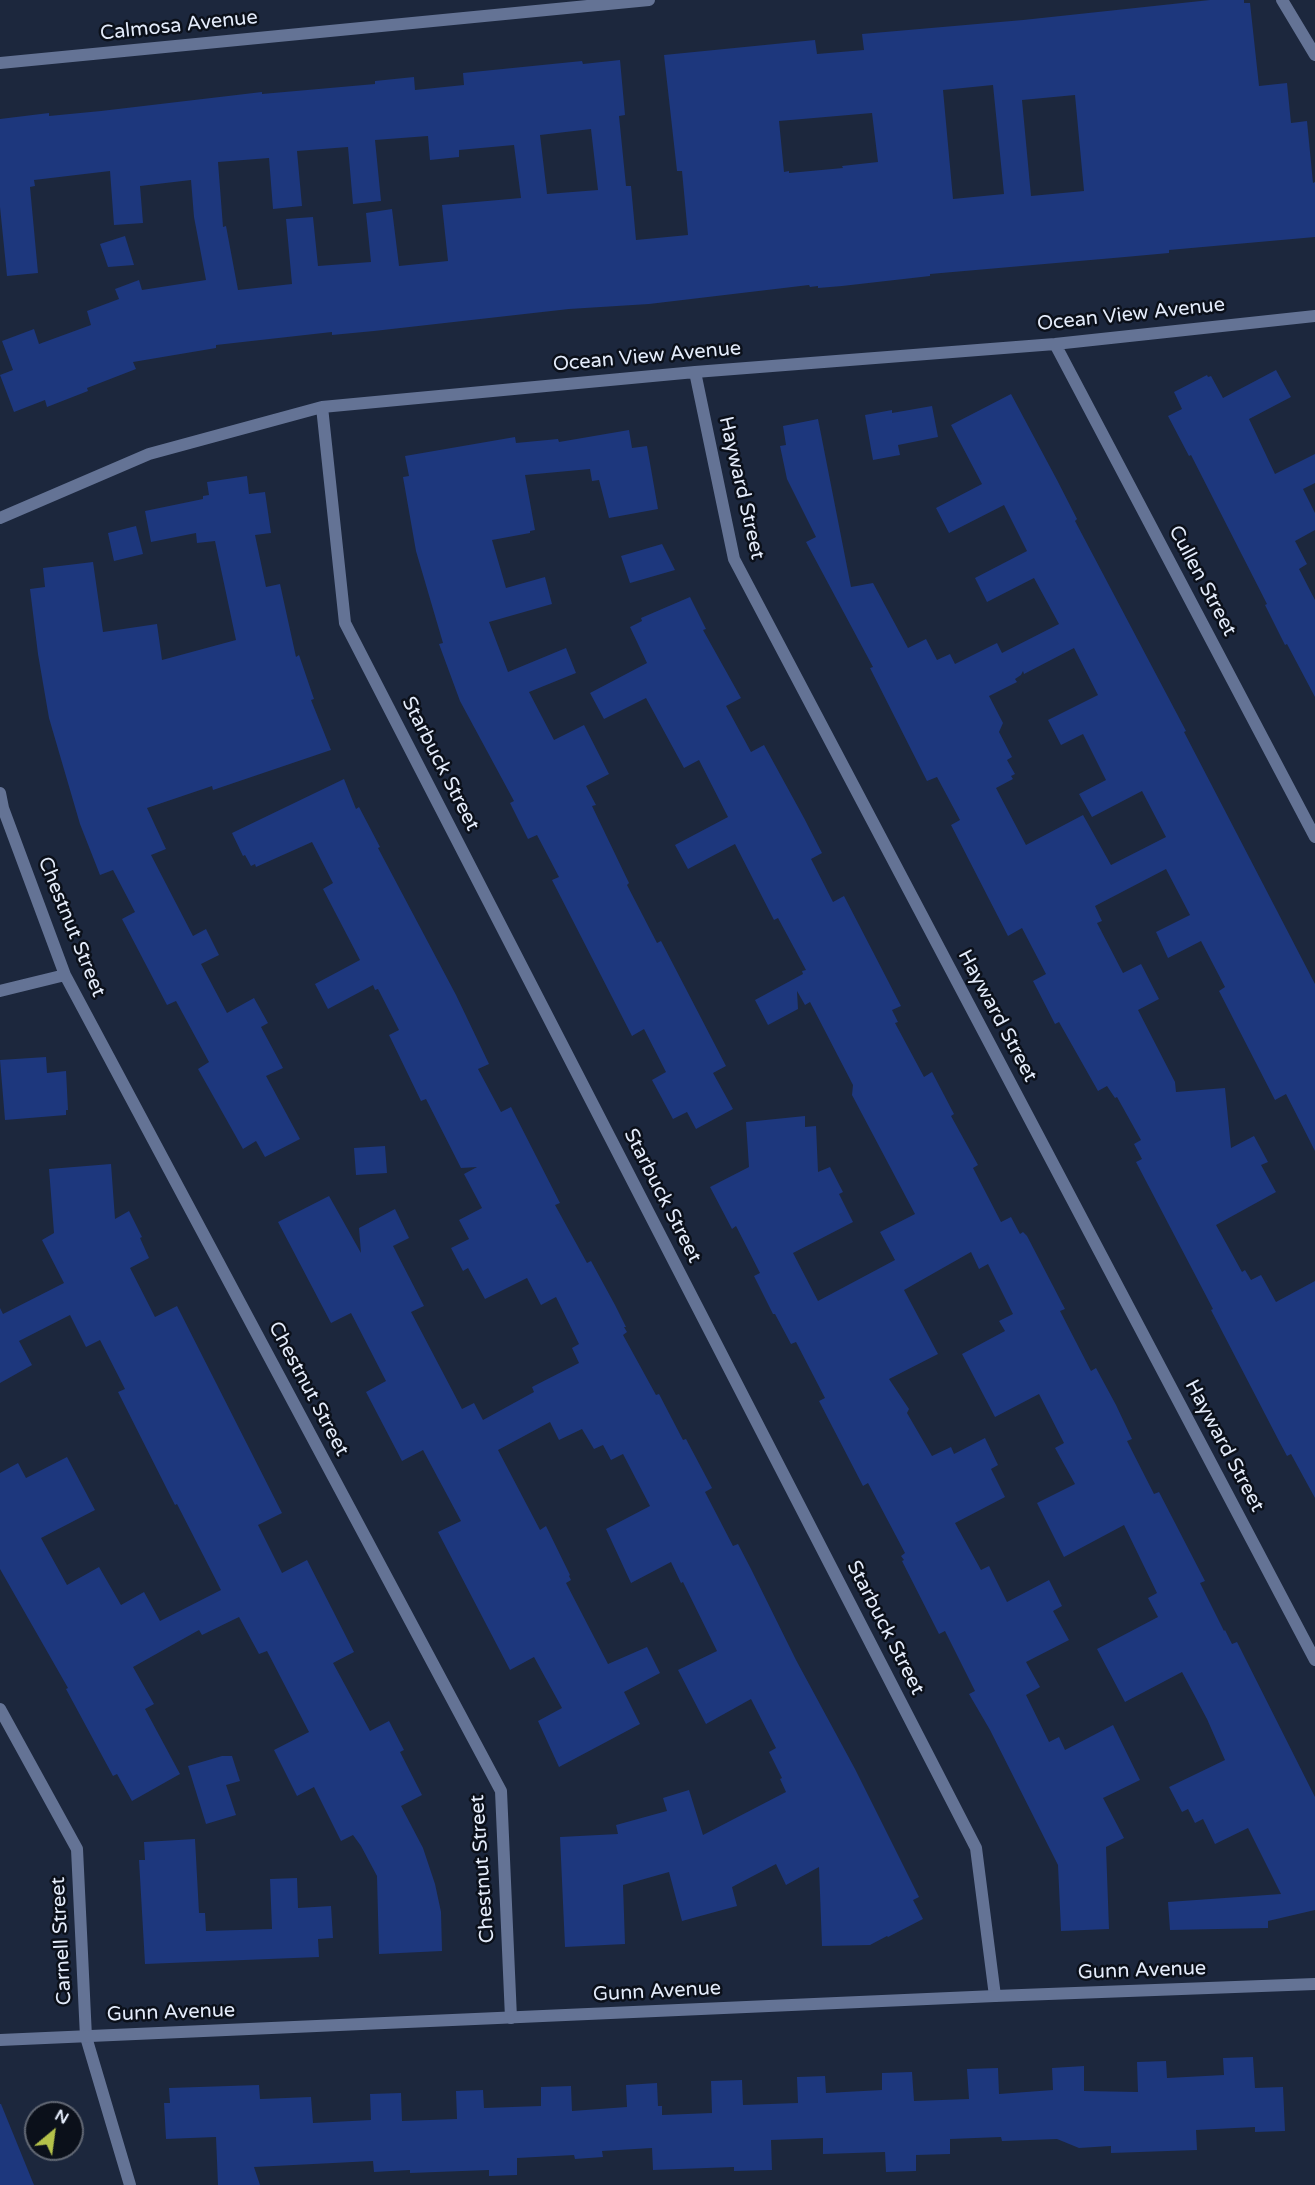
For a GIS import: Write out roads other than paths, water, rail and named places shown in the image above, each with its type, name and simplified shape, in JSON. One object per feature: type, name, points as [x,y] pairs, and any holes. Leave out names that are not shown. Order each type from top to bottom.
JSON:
[{"type":"street","name":"Calmosa Avenue","points":[[0,63],[649,0]]},
{"type":"street","points":[[1282,0],[1315,55]]},
{"type":"street","name":"Ocean View Avenue","points":[[0,518],[148,454],[322,407],[696,372],[1055,344],[1315,316]]},
{"type":"street","name":"Cullen Street","points":[[1055,344],[1315,837]]},
{"type":"street","name":"Hayward Street","points":[[696,372],[734,558],[1315,1660]]},
{"type":"street","name":"Starbuck Street","points":[[322,407],[345,623],[976,1848],[995,1996]]},
{"type":"street","name":"Chestnut Street","points":[[0,793],[3,808],[65,975],[501,1791],[511,2018]]},
{"type":"street","points":[[0,991],[65,975]]},
{"type":"street","name":"Carnell Street","points":[[0,1709],[77,1849],[86,2037],[130,2185]]},
{"type":"street","name":"Gunn Avenue","points":[[0,2040],[1315,1984]]}]
